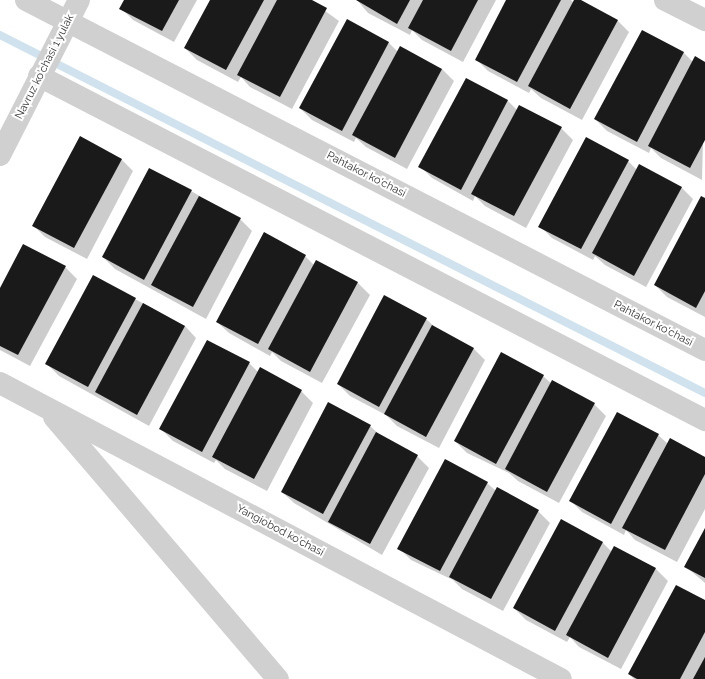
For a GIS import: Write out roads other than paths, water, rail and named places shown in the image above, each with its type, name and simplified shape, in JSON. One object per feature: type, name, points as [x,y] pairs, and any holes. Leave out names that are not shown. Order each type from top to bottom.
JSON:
[{"type":"street","name":"Pahtakor ko'chasi","points":[[26,0],[705,350]]},
{"type":"street","name":"Navruz ko'chasi 1 yulak","points":[[0,156],[55,43],[69,21],[79,0]]},
{"type":"street","points":[[665,0],[705,20]]},
{"type":"street","points":[[42,69],[705,420]]},
{"type":"street","name":"Yangiobod ko'chasi","points":[[0,383],[561,679]]},
{"type":"street","points":[[47,408],[278,679]]},
{"type":"waterway","points":[[0,35],[705,393]]}]
